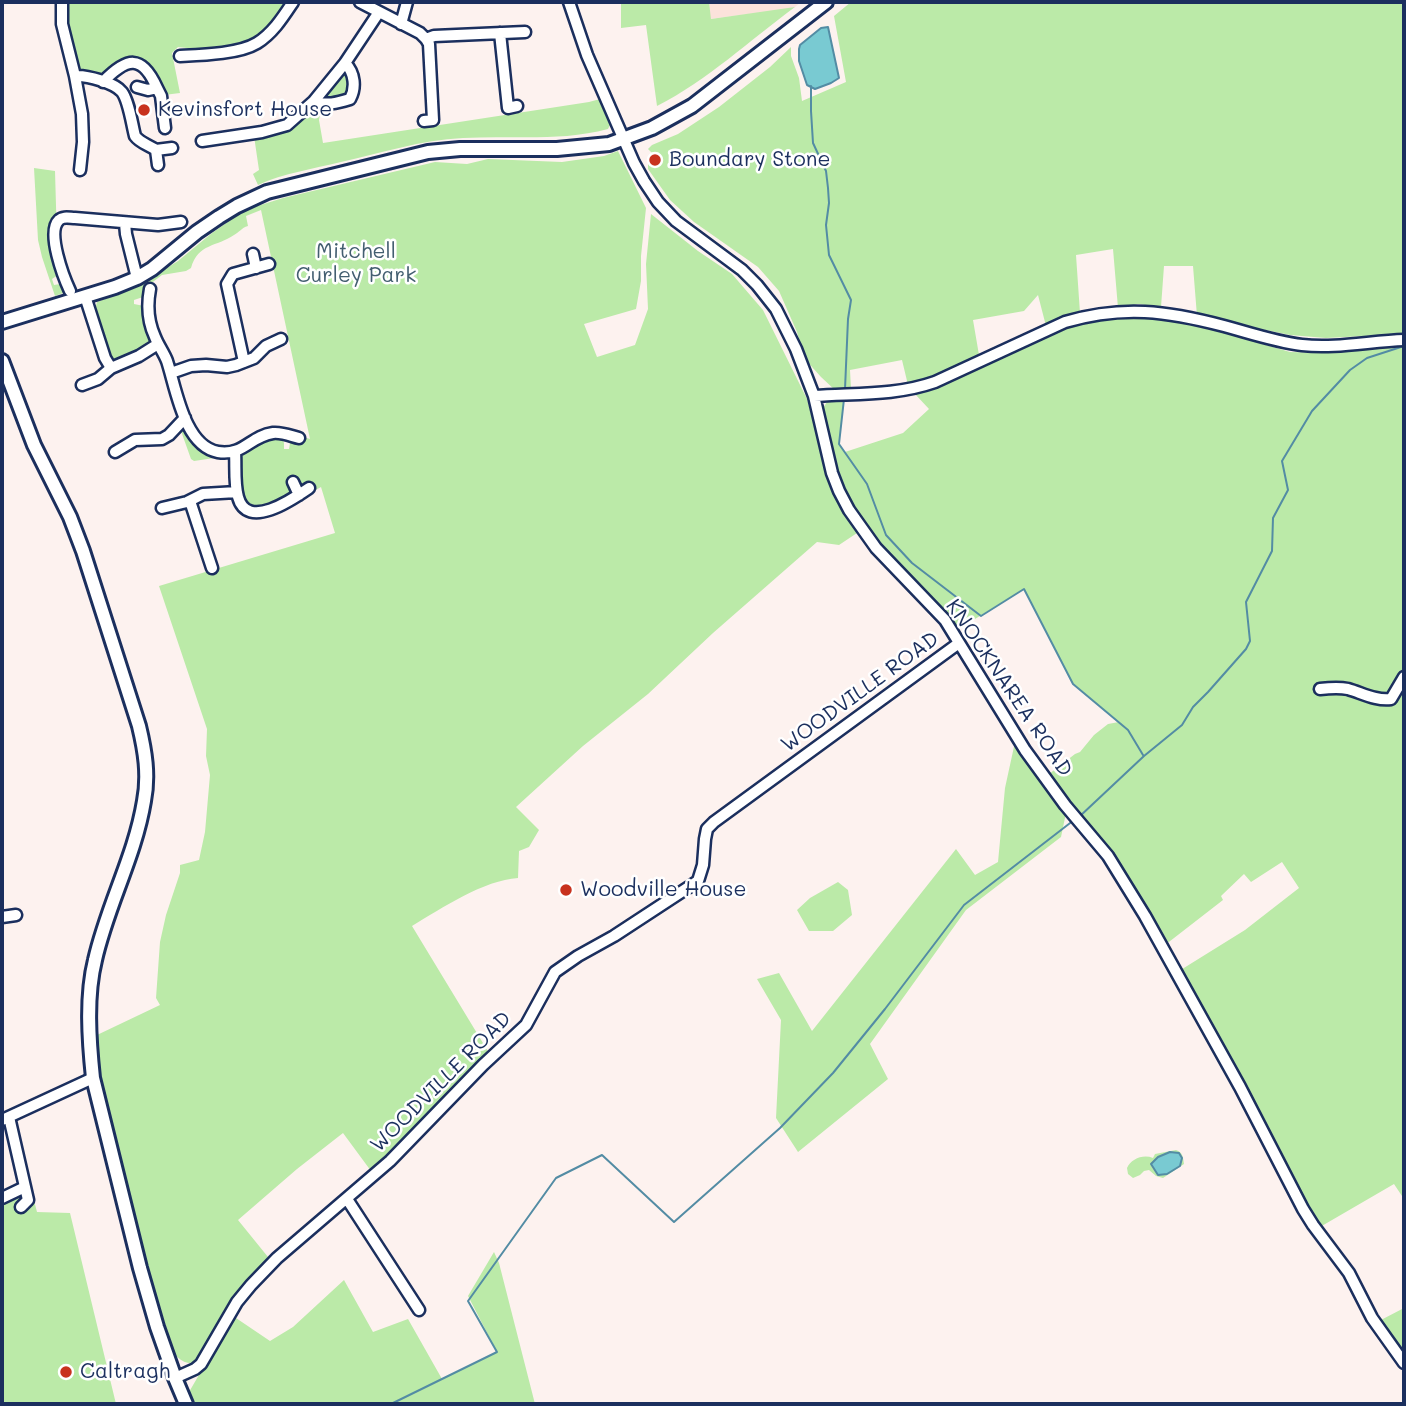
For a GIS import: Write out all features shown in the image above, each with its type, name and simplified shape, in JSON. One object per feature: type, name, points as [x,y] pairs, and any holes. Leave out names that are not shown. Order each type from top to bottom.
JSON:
[{"type":"main road","points":[[2,322],[136,278],[152,269],[219,217],[267,192],[428,152],[460,149],[557,149],[594,146],[624,139],[652,128],[692,106],[826,2]]},
{"type":"main road","points":[[2,361],[34,445],[70,517],[83,551],[139,726],[146,766],[145,799],[136,836],[94,961],[90,1021],[93,1077],[160,1339],[186,1404]]},
{"type":"street","points":[[62,2],[62,24],[82,114],[80,170]]},
{"type":"street","points":[[180,56],[214,54],[256,44],[271,33],[293,2]]},
{"type":"street","points":[[360,2],[426,38],[429,44],[433,120],[424,121]]},
{"type":"street","points":[[401,24],[407,2]]},
{"type":"street","name":"KNOCKNAREA ROAD","points":[[569,2],[587,55],[644,181],[669,214],[742,270],[770,301],[781,318],[814,396],[832,473],[849,510],[876,548],[940,615],[1025,750],[1108,856],[1145,916],[1234,1076],[1303,1209],[1349,1273],[1372,1318],[1404,1363]]},
{"type":"street","points":[[202,141],[287,125],[314,101],[345,63],[379,12]]},
{"type":"street","points":[[426,38],[525,32]]},
{"type":"street","points":[[500,33],[508,107],[517,106]]},
{"type":"street","points":[[103,82],[116,69],[130,63],[137,63],[145,68],[151,74],[161,96],[165,128]]},
{"type":"street","points":[[314,101],[331,104],[350,99],[354,92],[353,79],[350,68],[345,63]]},
{"type":"street","points":[[75,76],[91,77],[121,90],[138,141],[156,150],[172,148]]},
{"type":"street","points":[[138,87],[148,90],[157,88]]},
{"type":"street","points":[[156,150],[158,165]]},
{"type":"street","points":[[70,291],[58,278],[55,232],[59,220],[75,218],[158,225],[181,222]]},
{"type":"street","points":[[125,223],[136,278]]},
{"type":"street","points":[[253,254],[256,268]]},
{"type":"street","points":[[244,362],[227,284],[233,274],[268,264]]},
{"type":"street","points":[[150,289],[143,301],[153,334],[166,357],[185,418],[202,444],[215,452],[235,452],[263,436],[275,433],[292,440]]},
{"type":"street","points":[[85,296],[105,358],[111,368]]},
{"type":"street","points":[[814,396],[917,389],[1065,323],[1114,313],[1157,312],[1303,345],[1337,346],[1404,340]]},
{"type":"street","points":[[171,373],[191,366],[227,368],[254,358],[266,346],[281,339]]},
{"type":"street","points":[[82,384],[98,379],[111,368],[158,344]]},
{"type":"street","points":[[116,452],[135,440],[162,439],[185,418]]},
{"type":"street","points":[[235,452],[238,500],[243,508],[250,512],[281,506],[309,488]]},
{"type":"street","points":[[293,482],[299,495]]},
{"type":"street","points":[[162,508],[190,501],[203,494],[237,492]]},
{"type":"street","points":[[190,501],[204,557],[212,568]]},
{"type":"street","name":"WOODVILLE ROAD","points":[[175,1378],[201,1364],[239,1299],[270,1265],[390,1161],[483,1065],[526,1025],[555,972],[698,881],[704,865],[707,829],[714,822],[959,643]]},
{"type":"street","points":[[1320,689],[1345,688],[1383,700],[1391,699],[1404,677]]},
{"type":"street","points":[[2,917],[16,915]]},
{"type":"street","points":[[21,1207],[28,1200],[5,1119],[93,1077]]},
{"type":"street","points":[[2,1198],[25,1187]]},
{"type":"street","points":[[347,1199],[419,1310]]},
{"type":"shaded area","points":[[709,2],[801,2],[795,7],[780,10],[710,19]]},
{"type":"green space","points":[[67,2],[289,2],[256,42],[192,52],[178,47],[172,53],[180,93],[164,95],[142,62],[105,77],[78,70],[65,24]]},
{"type":"green space","points":[[621,2],[709,2],[711,19],[795,7],[711,72],[657,106],[646,25],[621,28]]},
{"type":"green space","points":[[851,2],[1404,2],[1404,334],[1326,338],[1290,335],[1197,316],[1193,266],[1164,266],[1161,307],[1138,304],[1118,308],[1113,249],[1076,255],[1080,313],[1046,326],[1038,295],[1024,311],[973,320],[979,355],[934,378],[908,385],[902,360],[850,370],[851,389],[836,391],[804,358],[797,332],[779,291],[758,267],[694,222],[670,200],[648,169],[652,153],[648,149],[678,134],[719,107],[791,47],[802,101],[846,82],[834,16]]},
{"type":"green space","points":[[340,73],[348,75],[351,82],[348,95],[337,100],[324,98],[324,94]]},
{"type":"green space","points":[[600,99],[610,125],[608,129],[590,133],[554,137],[481,137],[432,141],[278,177],[258,185],[253,174],[259,170],[254,136],[308,111],[321,109],[319,120],[323,143]]},
{"type":"green space","name":"Mitchell Curley Park","points":[[618,151],[646,208],[641,281],[636,309],[584,324],[597,357],[635,345],[648,309],[646,264],[651,214],[732,274],[763,310],[807,399],[830,484],[857,533],[839,545],[817,542],[648,694],[583,746],[516,807],[539,830],[529,847],[519,851],[518,878],[477,889],[412,926],[489,1053],[380,1165],[371,1171],[343,1133],[238,1220],[268,1257],[222,1315],[200,1359],[187,1363],[175,1355],[148,1270],[100,1079],[97,1035],[160,1005],[156,998],[160,942],[166,915],[180,873],[180,865],[199,860],[205,832],[210,775],[206,756],[207,729],[159,586],[335,533],[321,487],[314,491],[308,484],[292,491],[292,495],[283,500],[257,508],[246,504],[243,499],[242,460],[249,447],[281,435],[284,449],[289,449],[290,443],[302,445],[304,437],[310,439],[261,210],[246,216],[248,226],[198,254],[191,268],[162,275],[145,288],[143,297],[134,300],[134,304],[144,306],[150,342],[137,352],[111,360],[95,314],[97,302],[135,288],[178,261],[212,233],[251,208],[283,198],[435,162],[467,164],[488,159],[562,162],[604,156]]},
{"type":"green space","points":[[34,168],[55,171],[58,275],[52,279],[54,285],[60,284],[66,292],[55,296],[38,240]]},
{"type":"green space","points":[[1116,317],[1157,317],[1204,327],[1290,352],[1331,353],[1373,346],[1404,346],[1404,1199],[1394,1184],[1320,1227],[1179,971],[1245,930],[1299,888],[1282,862],[1251,882],[1244,874],[1221,896],[1223,900],[1165,945],[1077,815],[1079,813],[1049,774],[1080,752],[1094,735],[1108,724],[1119,722],[1073,684],[1024,589],[957,630],[942,609],[887,554],[856,515],[835,471],[822,415],[827,402],[844,399],[839,444],[845,452],[903,433],[929,409],[915,394],[959,378],[1074,325]]},
{"type":"green space","points":[[181,431],[185,431],[205,453],[221,457],[194,461]]},
{"type":"green space","points":[[1015,742],[1066,813],[1061,837],[966,910],[870,1044],[888,1079],[798,1152],[776,1118],[781,1020],[757,979],[779,973],[812,1031],[956,849],[975,875],[998,862],[1005,788]]},
{"type":"green space","points":[[838,882],[848,890],[852,915],[833,931],[809,931],[797,910],[810,898]]},
{"type":"green space","points":[[1176,1150],[1183,1157],[1184,1164],[1163,1178],[1149,1170],[1133,1178],[1128,1174],[1127,1168],[1138,1158],[1153,1158],[1155,1154]]},
{"type":"green space","points":[[29,1181],[37,1212],[70,1213],[116,1404],[2,1404],[2,1192]]},
{"type":"green space","points":[[494,1252],[535,1404],[195,1404],[189,1392],[233,1316],[270,1341],[293,1327],[344,1280],[373,1332],[408,1319],[442,1379],[497,1352],[468,1296]]},
{"type":"green space","points":[[1404,1308],[1404,1355],[1379,1321]]},
{"type":"water","points":[[828,27],[839,78],[815,89],[807,85],[799,61],[799,49],[800,45],[821,28]]},
{"type":"water","points":[[1170,1152],[1179,1153],[1182,1158],[1180,1166],[1167,1174],[1158,1175],[1151,1164],[1158,1157]]},
{"type":"waterway","points":[[811,86],[813,143],[826,171],[828,188],[826,225],[829,255],[851,300],[845,389]]},
{"type":"waterway","points":[[1079,817],[1144,756],[1182,725],[1193,707],[1246,649],[1250,641],[1246,602],[1272,551],[1273,518],[1288,490],[1282,461],[1312,411],[1350,370],[1367,358],[1404,346]]},
{"type":"waterway","points":[[844,399],[839,444],[867,484],[886,535],[912,563],[981,616],[1024,589],[1073,684],[1128,730],[1143,755]]},
{"type":"waterway","points":[[391,1404],[497,1352],[468,1301],[556,1178],[602,1155],[674,1222],[780,1128],[833,1073],[964,905],[1074,820]]},
{"type":"place","name":"Kevinsfort House","points":[[144,110]]},
{"type":"place","name":"Boundary Stone","points":[[655,160]]},
{"type":"place","name":"Woodville House","points":[[566,890]]},
{"type":"place","name":"Caltragh","points":[[66,1372]]}]
